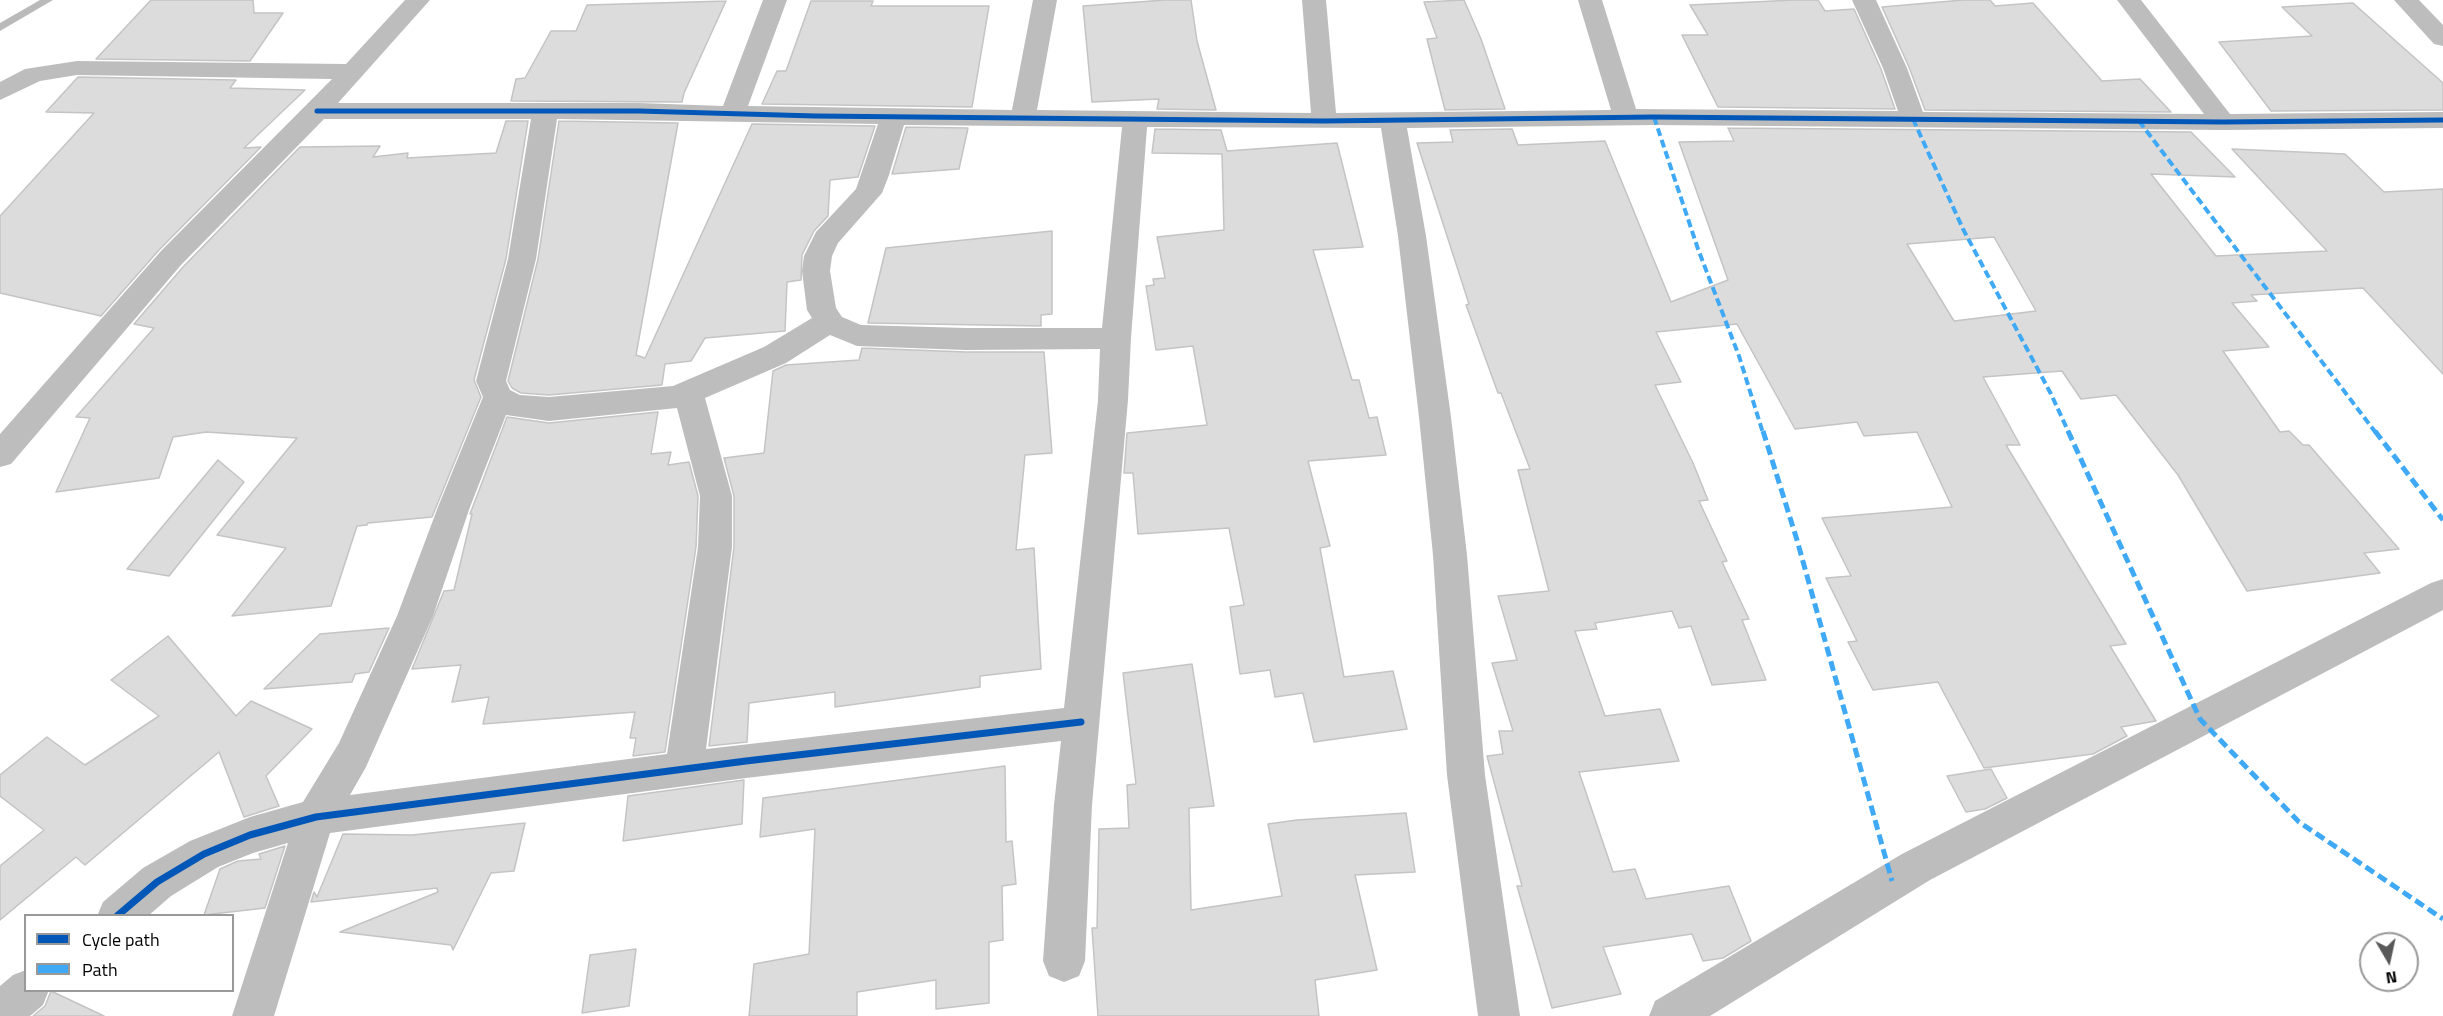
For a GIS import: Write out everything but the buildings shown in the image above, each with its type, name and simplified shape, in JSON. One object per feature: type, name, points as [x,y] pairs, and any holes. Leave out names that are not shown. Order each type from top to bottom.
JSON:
[{"type":"street","points":[[0,454],[171,258],[316,111],[418,0]]},
{"type":"street","points":[[733,114],[775,0]]},
{"type":"street","points":[[1023,117],[1045,0]]},
{"type":"street","points":[[1314,0],[1324,121]]},
{"type":"street","points":[[1590,0],[1626,118]]},
{"type":"street","points":[[1864,0],[1895,68],[1913,119]]},
{"type":"street","points":[[2129,0],[2223,122]]},
{"type":"street","points":[[2406,0],[2443,39]]},
{"type":"street","points":[[0,92],[34,74],[77,68],[352,72]]},
{"type":"street","points":[[316,111],[545,111],[1324,121],[1626,118],[2223,122],[2443,120]]},
{"type":"street","points":[[545,111],[522,259],[491,381],[498,397],[515,406],[549,409],[677,397],[775,355],[830,321]]},
{"type":"street","points":[[893,117],[876,175],[868,193],[826,239],[818,256],[816,271],[822,310],[830,321],[843,330],[857,335],[966,339],[1116,338]]},
{"type":"street","points":[[1064,961],[1073,805],[1113,400],[1116,338],[1136,120]]},
{"type":"street","points":[[1393,121],[1412,236],[1435,417],[1450,555],[1466,775],[1499,1016]]},
{"type":"street","points":[[684,769],[715,547],[716,496],[688,393]]},
{"type":"street","points":[[254,1016],[275,941],[316,817],[353,755],[416,616],[454,507],[498,397]]},
{"type":"street","points":[[1670,1016],[1916,867],[2443,593]]},
{"type":"street","points":[[118,914],[157,882],[204,854],[250,835],[316,817],[684,769],[1082,722]]},
{"type":"street","points":[[0,1014],[25,992]]},
{"type":"waterway","points":[[0,28],[48,0]]},
{"type":"marked path","points":[[1654,117],[1698,249],[1739,356],[1797,540],[1892,881]]},
{"type":"marked path","points":[[1913,119],[1963,229],[2051,394],[2200,719],[2299,822],[2443,919]]},
{"type":"marked path","points":[[2139,121],[2443,520]]},
{"type":"cycle path","points":[[317,111],[639,111],[815,116],[1324,121],[1654,117],[2223,122],[2443,120]]},
{"type":"cycle path","points":[[119,914],[157,882],[204,854],[250,835],[316,817],[746,761],[1081,722]]}]
